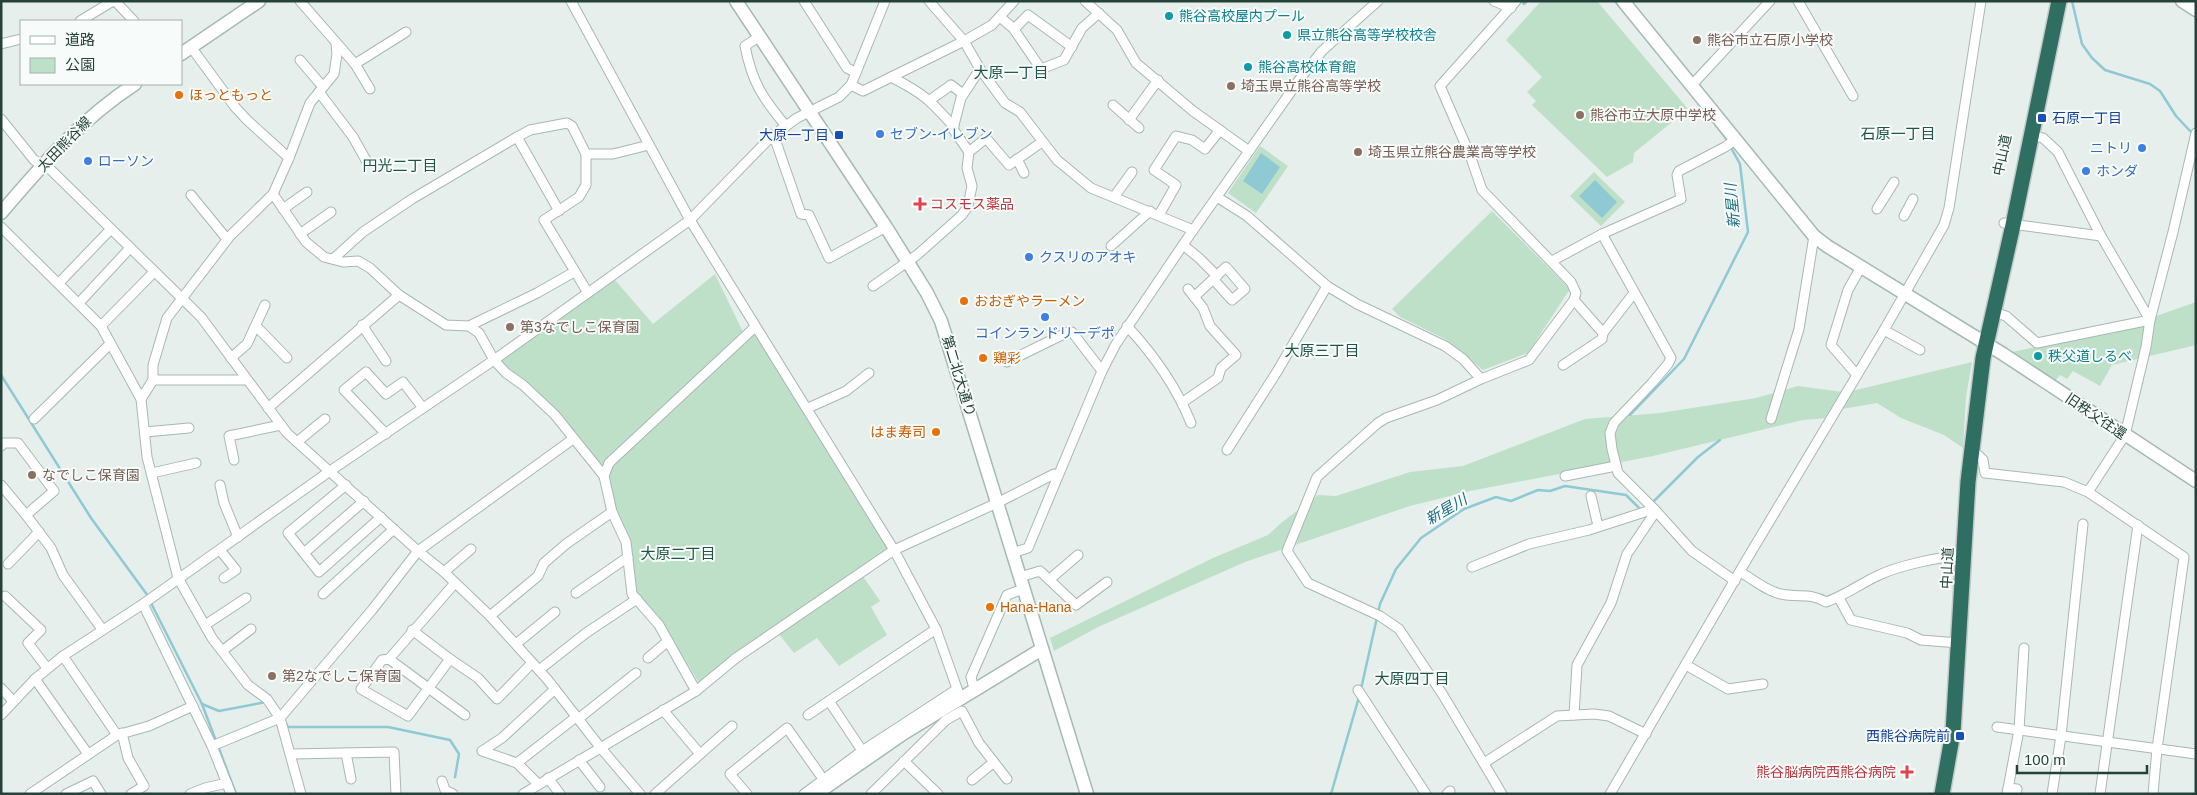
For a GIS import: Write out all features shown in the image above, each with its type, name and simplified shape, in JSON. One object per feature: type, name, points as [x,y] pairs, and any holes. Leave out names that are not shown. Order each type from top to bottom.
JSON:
[{"type":"highway","name":"中山道","points":[[1942,794],[1954,732],[1970,454],[1991,347],[1993,312],[2050,1]]},
{"type":"highway","name":"中山道","points":[[1991,347],[1980,330],[2032,135],[2059,1]]},
{"type":"street","points":[[82,20],[114,1],[133,20]]},
{"type":"street","points":[[259,1],[186,50],[247,120],[289,158]]},
{"type":"street","points":[[300,1],[355,64],[370,89]]},
{"type":"street","points":[[571,1],[690,220],[808,408],[894,550],[936,629],[959,694]]},
{"type":"street","name":"第二北大通り","points":[[736,1],[928,293],[946,336],[1087,794]]},
{"type":"street","points":[[804,1],[847,68],[855,72]]},
{"type":"street","points":[[1,715],[35,679],[63,656],[144,603],[330,471],[494,360],[690,220],[771,137],[786,125],[839,97],[851,85],[885,1]]},
{"type":"street","points":[[929,1],[964,41],[980,69],[1005,104],[1020,112],[1057,160],[1091,188],[1193,230]]},
{"type":"street","points":[[851,85],[863,91],[964,41],[992,25],[1014,1]]},
{"type":"street","points":[[1085,1],[1117,30],[1136,63],[1193,111],[1249,151]]},
{"type":"street","points":[[1012,554],[1028,548],[1102,371],[1127,326],[1216,197],[1322,51],[1378,1]]},
{"type":"street","points":[[1494,1],[1514,4]]},
{"type":"street","name":"旧秩父往還","points":[[1624,1],[1814,236],[1860,267],[1991,347],[2196,481]]},
{"type":"street","points":[[1690,82],[1770,1]]},
{"type":"street","points":[[1798,1],[1853,96]]},
{"type":"street","points":[[1610,794],[1944,225],[1949,208],[1981,1]]},
{"type":"street","points":[[2182,1],[2196,10]]},
{"type":"street","points":[[1502,794],[1399,629],[1377,615],[1308,583],[1287,551],[1317,477],[1378,423],[1386,418],[1437,400],[1481,379],[1529,360],[1574,300],[1576,293],[1571,282],[1482,190],[1470,155],[1440,86],[1514,4]]},
{"type":"street","points":[[1000,17],[1014,29],[1041,69],[1064,60],[1082,28],[1099,13]]},
{"type":"street","points":[[1014,29],[1028,15],[1072,47]]},
{"type":"street","points":[[355,64],[406,32]]},
{"type":"street","points":[[760,36],[745,46],[749,70],[768,104],[786,125]]},
{"type":"street","points":[[1,44],[20,39]]},
{"type":"street","points":[[141,399],[153,380],[153,365],[167,318],[228,239],[273,194],[310,103],[334,74],[337,54],[336,43]]},
{"type":"street","points":[[300,60],[353,137],[367,162]]},
{"type":"street","points":[[954,127],[963,94],[980,69]]},
{"type":"street","points":[[873,286],[908,262],[962,215],[968,206],[972,186],[967,168],[969,152],[954,127],[930,100],[917,90],[891,77]]},
{"type":"street","points":[[1128,120],[1158,80]]},
{"type":"street","name":"太田熊谷線","points":[[1,213],[80,126],[100,108],[134,85]]},
{"type":"street","points":[[930,100],[952,85],[963,94]]},
{"type":"street","points":[[1113,105],[1139,128]]},
{"type":"street","points":[[2,122],[34,160],[51,170],[201,317],[281,426],[418,551],[444,572],[490,616],[536,666],[640,794]]},
{"type":"street","points":[[333,259],[363,232],[412,199],[517,137],[530,130],[567,123],[572,126],[586,154],[586,185],[579,197],[544,220],[588,293]]},
{"type":"street","points":[[1159,215],[1176,185],[1154,170],[1176,136],[1192,140],[1205,149],[1220,130]]},
{"type":"street","points":[[2088,492],[2124,435],[2196,132]]},
{"type":"street","points":[[2032,135],[2043,138],[2058,152],[2101,236],[2150,320]]},
{"type":"street","points":[[517,137],[559,210]]},
{"type":"street","points":[[771,137],[776,142],[801,214],[809,215],[829,258],[886,227]]},
{"type":"street","points":[[969,152],[986,138],[1009,165],[1042,142]]},
{"type":"street","points":[[1552,261],[1602,234],[1681,199],[1677,175],[1679,171],[1735,140]]},
{"type":"street","points":[[586,154],[613,154],[649,145]]},
{"type":"street","points":[[1017,159],[1024,173]]},
{"type":"street","points":[[1114,197],[1132,172]]},
{"type":"street","points":[[1877,209],[1894,182]]},
{"type":"street","points":[[283,209],[307,192]]},
{"type":"street","points":[[273,194],[306,242],[324,257],[343,262],[358,261],[370,268],[400,295],[446,325],[469,326],[537,293],[574,272]]},
{"type":"street","points":[[191,195],[228,239]]},
{"type":"street","points":[[1216,197],[1247,216],[1327,286],[1357,304],[1445,346],[1463,360],[1481,379]]},
{"type":"street","points":[[1904,216],[1913,199]]},
{"type":"street","points":[[1112,246],[1150,211]]},
{"type":"street","points":[[300,234],[331,212]]},
{"type":"street","points":[[2009,224],[2101,236]]},
{"type":"street","points":[[1,227],[100,326],[141,399],[152,473],[178,578],[222,651],[248,685],[267,699],[280,718],[301,794]]},
{"type":"street","points":[[58,283],[111,229]]},
{"type":"street","points":[[1602,234],[1671,358],[1652,383],[1614,423],[1610,433],[1618,473],[1692,551],[1735,581]]},
{"type":"street","points":[[1771,418],[1799,329],[1814,236]]},
{"type":"street","points":[[1183,245],[1215,278],[1194,297]]},
{"type":"street","points":[[79,303],[130,248]]},
{"type":"street","points":[[1857,375],[1831,346],[1848,290],[1860,267]]},
{"type":"street","points":[[100,326],[154,272]]},
{"type":"street","points":[[1227,450],[1278,370],[1327,286]]},
{"type":"street","points":[[1183,402],[1218,378],[1221,368],[1236,356],[1210,326],[1203,308],[1188,289]]},
{"type":"street","points":[[1563,365],[1602,339],[1603,333],[1634,293]]},
{"type":"street","points":[[268,408],[362,325],[400,295]]},
{"type":"street","points":[[1574,300],[1603,333]]},
{"type":"street","points":[[232,358],[247,344],[265,305]]},
{"type":"street","points":[[1993,312],[2006,316],[2038,343],[2150,320]]},
{"type":"street","points":[[362,325],[386,360]]},
{"type":"street","points":[[256,326],[287,358]]},
{"type":"street","points":[[469,326],[478,333],[494,360],[506,373],[523,385],[555,415],[604,476],[612,512],[626,542],[632,594],[659,626],[696,691]]},
{"type":"street","points":[[1127,326],[1150,351],[1183,402],[1191,422]]},
{"type":"street","points":[[604,476],[609,463],[756,327]]},
{"type":"street","points":[[1884,330],[1920,350]]},
{"type":"street","points":[[1008,362],[1072,332],[1102,371]]},
{"type":"street","points":[[34,419],[110,344]]},
{"type":"street","points":[[386,434],[344,390],[366,372],[386,394],[403,382],[423,408]]},
{"type":"street","points":[[808,408],[846,391],[870,373]]},
{"type":"street","points":[[153,380],[246,380]]},
{"type":"street","points":[[298,442],[325,419]]},
{"type":"street","points":[[234,460],[229,436],[281,426]]},
{"type":"street","points":[[145,432],[189,428]]},
{"type":"street","points":[[212,746],[280,718],[372,610],[418,551],[573,439]]},
{"type":"street","points":[[1,446],[4,443],[18,443],[54,491],[26,515]]},
{"type":"street","points":[[1970,454],[1978,455],[1983,460],[1985,473],[2064,482],[2088,492],[2184,556],[2152,794]]},
{"type":"street","points":[[152,473],[196,463]]},
{"type":"street","points":[[1565,476],[1616,466]]},
{"type":"street","points":[[523,794],[696,691],[736,658],[894,550],[997,503],[1054,474],[1057,475]]},
{"type":"street","points":[[1,485],[51,548],[63,575],[102,629]]},
{"type":"street","points":[[220,485],[224,503],[238,537]]},
{"type":"street","points":[[346,485],[288,533],[319,572],[381,517]]},
{"type":"street","points":[[1591,496],[1598,526]]},
{"type":"street","points":[[304,553],[364,501]]},
{"type":"street","points":[[1472,567],[1529,544],[1598,526],[1652,508]]},
{"type":"street","points":[[1574,715],[1577,665],[1611,603],[1627,554],[1652,508]]},
{"type":"street","points":[[490,616],[538,576],[544,563],[566,544],[612,512]]},
{"type":"street","points":[[2052,794],[2083,524]]},
{"type":"street","points":[[2100,794],[2138,525]]},
{"type":"street","points":[[323,594],[394,529]]},
{"type":"street","points":[[8,564],[39,532]]},
{"type":"street","points":[[444,572],[471,549]]},
{"type":"street","points":[[220,550],[236,570],[224,578]]},
{"type":"street","points":[[1050,579],[1078,555]]},
{"type":"street","points":[[1740,572],[1777,593],[1816,596],[1826,602],[1839,598],[1879,575],[1922,562],[1963,556]]},
{"type":"street","points":[[576,592],[628,557]]},
{"type":"street","points":[[974,689],[971,677],[1007,596],[1022,583],[1040,571],[1076,605],[1107,582]]},
{"type":"street","points":[[450,659],[408,716],[361,689],[382,660],[389,659],[412,630],[455,583]]},
{"type":"street","points":[[5,596],[41,630],[28,643],[47,668]]},
{"type":"street","points":[[205,625],[246,598]]},
{"type":"street","points":[[1839,598],[1851,620],[1907,633],[1921,640],[1959,643]]},
{"type":"street","points":[[412,630],[478,678],[496,699],[536,666],[637,599]]},
{"type":"street","points":[[144,603],[212,746],[231,794]]},
{"type":"street","points":[[516,644],[555,612]]},
{"type":"street","points":[[222,651],[251,629]]},
{"type":"street","points":[[808,715],[936,629]]},
{"type":"street","points":[[648,658],[668,641]]},
{"type":"street","points":[[2010,792],[2019,730],[2024,648]]},
{"type":"street","points":[[804,794],[959,694],[974,689],[1042,649]]},
{"type":"street","points":[[63,656],[120,734],[128,758],[144,786],[131,794]]},
{"type":"street","points":[[389,659],[427,689],[465,715]]},
{"type":"street","points":[[1686,666],[1728,689],[1763,684]]},
{"type":"street","points":[[517,764],[636,673]]},
{"type":"street","points":[[35,679],[88,754]]},
{"type":"street","points":[[1,688],[13,702]]},
{"type":"street","points":[[538,784],[517,764],[482,750],[502,738],[555,689]]},
{"type":"street","points":[[1360,693],[1426,794]]},
{"type":"street","points":[[872,794],[904,761],[959,694]]},
{"type":"street","points":[[828,701],[864,754]]},
{"type":"street","points":[[30,794],[120,734],[149,726],[193,706]]},
{"type":"street","points":[[664,710],[700,754]]},
{"type":"street","points":[[864,754],[943,715],[962,711],[979,743],[1007,779]]},
{"type":"street","points":[[1484,763],[1557,716],[1594,714],[1609,716],[1646,734]]},
{"type":"street","points":[[655,794],[732,726]]},
{"type":"street","points":[[1997,727],[2196,754]]},
{"type":"street","points":[[748,794],[730,774],[787,728],[825,782]]},
{"type":"street","points":[[291,754],[394,752],[396,794]]},
{"type":"street","points":[[346,753],[351,779]]},
{"type":"street","points":[[579,760],[600,787]]},
{"type":"street","points":[[904,761],[938,794]]},
{"type":"street","points":[[972,780],[994,762]]},
{"type":"street","points":[[548,778],[560,794]]},
{"type":"street","points":[[442,781],[445,790],[453,794]]},
{"type":"street","points":[[66,794],[93,782],[101,794]]},
{"type":"street","points":[[816,794],[825,782]]},
{"type":"street","points":[[190,794],[206,791],[227,783]]},
{"type":"green space","points":[[1541,1],[1597,1],[1688,109],[1634,153],[1633,162],[1607,177],[1532,105],[1536,101],[1527,92],[1542,77],[1506,40]]},
{"type":"green space","points":[[1260,146],[1288,166],[1256,213],[1228,193]]},
{"type":"green space","points":[[1594,172],[1625,202],[1601,226],[1570,196]]},
{"type":"green space","points":[[1492,211],[1570,289],[1528,353],[1483,370],[1445,339],[1400,317],[1392,309]]},
{"type":"green space","points":[[715,274],[743,332],[600,467],[500,361],[615,280],[653,324]]},
{"type":"green space","points":[[2196,302],[2196,345],[2112,365],[2100,386],[2073,371],[2067,379],[2060,375],[2055,381],[2012,352],[2125,327]]},
{"type":"green space","points":[[755,331],[889,549],[723,663],[699,683],[661,621],[636,594],[609,479],[611,465]]},
{"type":"green space","points":[[1972,362],[1966,397],[1963,448],[1944,435],[1901,418],[1877,403],[1836,410],[1852,391]]},
{"type":"green space","points":[[1798,386],[1843,392],[1828,418],[1803,420],[1653,456],[1470,491],[1410,506],[1245,562],[1098,627],[1054,651],[1050,638],[1213,558],[1268,535],[1318,495],[1336,496],[1410,472],[1463,466],[1585,419],[1660,413],[1756,398]]},
{"type":"green space","points":[[862,575],[880,601],[871,607],[887,635],[839,666],[817,638],[794,653],[779,634]]},
{"type":"water","points":[[1261,153],[1280,167],[1262,194],[1243,181]]},
{"type":"water","points":[[1595,180],[1617,202],[1602,218],[1579,196]]},
{"type":"waterway","name":"新星川","points":[[1522,1],[1524,4],[1527,1]]},
{"type":"waterway","name":"新星川","points":[[1615,1],[1620,7]]},
{"type":"waterway","points":[[2072,1],[2082,44],[2092,58],[2105,70],[2150,84],[2160,91],[2176,116],[2193,134]]},
{"type":"waterway","points":[[1691,80],[1711,58]]},
{"type":"waterway","name":"新星川","points":[[1715,124],[1728,141]]},
{"type":"waterway","name":"新星川","points":[[1630,415],[1684,359],[1748,232],[1740,164],[1730,146]]},
{"type":"waterway","points":[[1,375],[91,518],[148,596]]},
{"type":"waterway","name":"新星川","points":[[1651,504],[1698,457],[1720,440]]},
{"type":"waterway","name":"新星川","points":[[1361,689],[1380,604],[1396,569],[1421,538],[1464,509],[1496,497],[1511,501],[1538,490],[1550,491],[1565,486],[1626,495],[1641,510]]},
{"type":"waterway","points":[[150,601],[202,704],[216,741]]},
{"type":"waterway","name":"新星川","points":[[1331,794],[1359,697]]},
{"type":"waterway","points":[[202,704],[219,711],[266,702]]},
{"type":"waterway","points":[[284,720],[288,727],[388,727],[450,740],[459,754],[455,777]]},
{"type":"waterway","points":[[218,746],[236,794]]},
{"type":"place","name":"熊谷高校屋内プール","points":[[1169,16]]},
{"type":"place","name":"県立熊谷高等学校校舎","points":[[1287,35]]},
{"type":"place","name":"熊谷市立石原小学校","points":[[1697,40]]},
{"type":"place","name":"熊谷高校体育館","points":[[1248,67]]},
{"type":"place","name":"埼玉県立熊谷高等学校","points":[[1231,86]]},
{"type":"place","name":"ほっともっと","points":[[179,95]]},
{"type":"place","name":"熊谷市立大原中学校","points":[[1580,115]]},
{"type":"place","name":"石原一丁目","points":[[2042,118]]},
{"type":"place","name":"セブン-イレブン","points":[[880,134]]},
{"type":"place","name":"大原一丁目","points":[[839,135]]},
{"type":"place","name":"ニトリ","points":[[2142,148]]},
{"type":"place","name":"埼玉県立熊谷農業高等学校","points":[[1358,152]]},
{"type":"place","name":"ローソン","points":[[88,161]]},
{"type":"place","name":"ホンダ","points":[[2086,171]]},
{"type":"place","name":"コスモス薬品","points":[[920,204]]},
{"type":"place","name":"クスリのアオキ","points":[[1029,257]]},
{"type":"place","name":"おおぎやラーメン","points":[[964,301]]},
{"type":"place","name":"コインランドリーデポ","points":[[1045,317]]},
{"type":"place","name":"第3なでしこ保育園","points":[[510,327]]},
{"type":"place","name":"秩父道しるべ","points":[[2038,356]]},
{"type":"place","name":"鶏彩","points":[[983,358]]},
{"type":"place","name":"はま寿司","points":[[936,432]]},
{"type":"place","name":"なでしこ保育園","points":[[32,475]]},
{"type":"place","name":"Hana-Hana","points":[[990,607]]},
{"type":"place","name":"第2なでしこ保育園","points":[[272,676]]},
{"type":"place","name":"西熊谷病院前","points":[[1960,736]]},
{"type":"place","name":"熊谷脳病院西熊谷病院","points":[[1907,772]]},
{"type":"district","name":"大原一丁目","points":[[1011,72]]},
{"type":"district","name":"石原一丁目","points":[[1898,133]]},
{"type":"district","name":"円光二丁目","points":[[400,165]]},
{"type":"district","name":"大原三丁目","points":[[1322,350]]},
{"type":"district","name":"大原二丁目","points":[[678,553]]},
{"type":"district","name":"大原四丁目","points":[[1412,678]]}]
